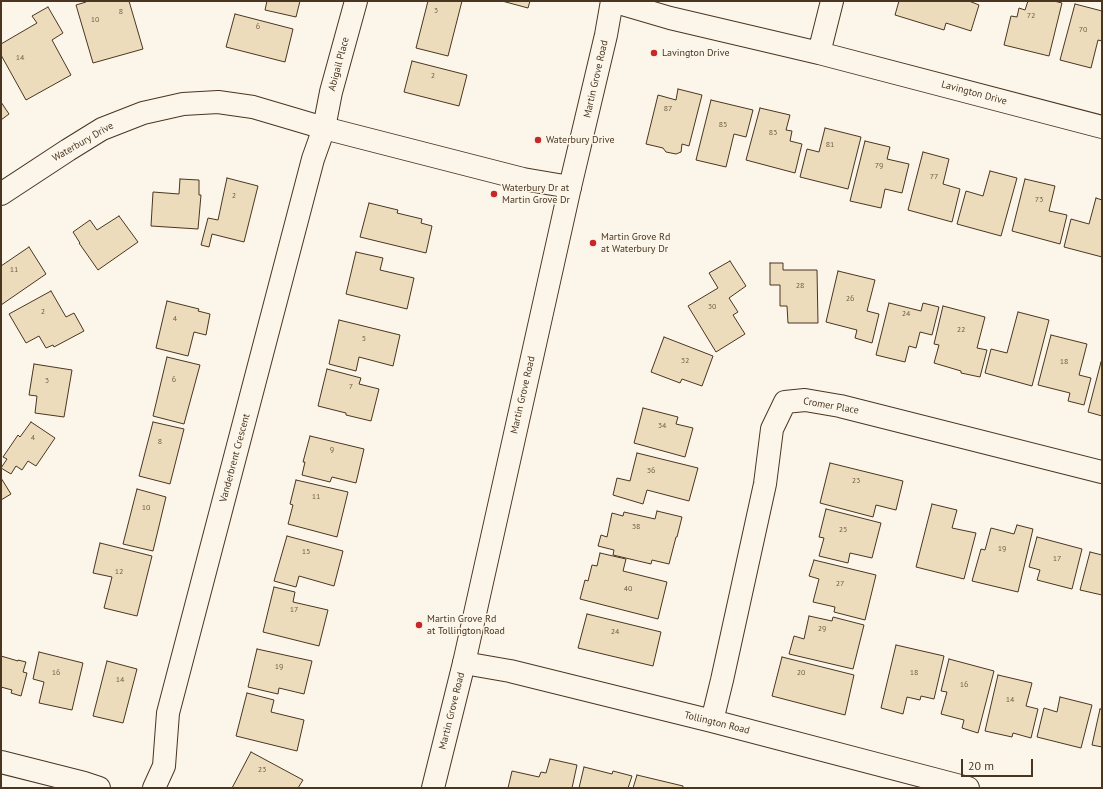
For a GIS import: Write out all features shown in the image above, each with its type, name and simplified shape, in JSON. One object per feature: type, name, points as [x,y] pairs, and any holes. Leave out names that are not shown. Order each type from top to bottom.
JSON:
[{"type":"street","name":"Abigail Place","points":[[324,128],[331,92],[356,1]]},
{"type":"street","name":"Lavington Drive","points":[[612,1],[670,18],[819,52],[1102,127]]},
{"type":"street","name":"Martin Grove Road","points":[[433,788],[464,663],[570,188],[606,35],[612,1]]},
{"type":"street","points":[[819,52],[832,1]]},
{"type":"street","name":"Waterbury Drive","points":[[1,194],[102,129],[143,113],[183,104],[218,102],[246,106],[324,128],[523,179],[570,188]]},
{"type":"street","name":"Vanderbrent Crescent","points":[[154,788],[164,766],[168,713],[313,159],[324,128]]},
{"type":"street","name":"Cromer Place","points":[[712,721],[765,484],[772,429],[786,402],[805,400],[840,406],[1102,472]]},
{"type":"street","name":"Tollington Road","points":[[464,663],[510,671],[712,721],[968,788]]},
{"type":"street","points":[[1,762],[99,788]]},
{"type":"building","points":[[86,1],[129,1],[143,49],[93,63],[76,5]]},
{"type":"building","points":[[267,1],[300,1],[296,17],[265,10]]},
{"type":"building","points":[[428,1],[462,1],[448,56],[416,48]]},
{"type":"building","points":[[502,1],[530,1],[528,8]]},
{"type":"building","points":[[899,1],[969,1],[979,5],[971,31],[946,23],[944,30],[895,15]]},
{"type":"building","points":[[1028,1],[1054,1],[1062,3],[1049,56],[1004,45],[1011,16],[1017,17],[1019,8],[1025,10]]},
{"type":"building","points":[[1075,4],[1102,11],[1102,41],[1098,40],[1091,68],[1060,60]]},
{"type":"building","points":[[48,7],[63,33],[52,40],[71,75],[26,100],[1,55],[1,44],[37,23],[32,16]]},
{"type":"building","points":[[235,14],[293,29],[285,62],[226,47]]},
{"type":"building","points":[[412,61],[467,75],[459,106],[404,92]]},
{"type":"building","points":[[678,89],[702,95],[689,146],[682,144],[681,152],[676,154],[666,152],[663,148],[646,144],[658,95],[676,100]]},
{"type":"building","points":[[711,100],[753,110],[746,137],[734,134],[726,167],[696,160]]},
{"type":"building","points":[[1,102],[9,114],[1,120]]},
{"type":"building","points":[[760,108],[790,115],[786,130],[792,131],[790,141],[802,144],[795,173],[746,160]]},
{"type":"building","points":[[825,128],[861,137],[848,189],[800,177],[807,149],[819,152]]},
{"type":"building","points":[[865,141],[890,147],[887,159],[909,164],[902,193],[885,189],[881,208],[850,201]]},
{"type":"building","points":[[923,152],[949,159],[943,184],[960,189],[952,222],[908,210]]},
{"type":"building","points":[[990,171],[1017,178],[1001,236],[957,224],[966,191],[983,196]]},
{"type":"building","points":[[227,178],[258,186],[244,242],[212,234],[209,247],[201,245],[208,218],[218,220]]},
{"type":"building","points":[[180,179],[199,180],[199,195],[201,195],[198,229],[151,226],[153,192],[179,194]]},
{"type":"building","points":[[1025,179],[1055,186],[1049,211],[1067,215],[1060,244],[1012,231]]},
{"type":"building","points":[[1096,198],[1102,200],[1102,257],[1064,247],[1071,219],[1089,224]]},
{"type":"building","points":[[369,203],[398,210],[397,213],[422,219],[421,223],[432,226],[426,253],[360,237]]},
{"type":"building","points":[[119,216],[138,242],[98,270],[73,232],[90,220],[97,230]]},
{"type":"building","points":[[29,247],[46,274],[1,305],[1,266]]},
{"type":"building","points":[[356,252],[383,258],[380,270],[414,278],[407,309],[346,294]]},
{"type":"building","points":[[730,261],[746,286],[729,298],[738,312],[733,315],[745,334],[716,352],[688,306],[718,288],[709,273]]},
{"type":"building","points":[[770,263],[783,263],[783,270],[817,270],[818,323],[788,323],[787,306],[780,306],[780,285],[770,285]]},
{"type":"building","points":[[838,271],[875,280],[867,311],[879,314],[872,343],[855,338],[857,330],[826,322]]},
{"type":"building","points":[[51,291],[66,317],[74,313],[84,331],[54,347],[53,345],[46,348],[39,336],[26,343],[9,314]]},
{"type":"building","points":[[167,301],[199,309],[198,311],[210,314],[206,335],[194,332],[188,356],[156,348]]},
{"type":"building","points":[[889,303],[921,311],[923,303],[939,307],[932,335],[920,332],[916,348],[909,346],[905,362],[876,355]]},
{"type":"building","points":[[943,306],[985,317],[977,348],[987,350],[980,377],[961,373],[961,371],[934,363],[939,345],[934,344]]},
{"type":"building","points":[[1018,312],[1049,320],[1032,386],[985,373],[991,349],[1007,353]]},
{"type":"building","points":[[339,320],[400,335],[393,366],[359,357],[356,371],[329,364]]},
{"type":"building","points":[[1051,335],[1087,344],[1079,375],[1091,378],[1084,405],[1068,401],[1070,393],[1038,385]]},
{"type":"building","points":[[664,337],[713,356],[702,386],[682,379],[680,383],[651,372]]},
{"type":"building","points":[[167,357],[200,365],[184,424],[153,416]]},
{"type":"building","points":[[1102,362],[1102,416],[1088,412]]},
{"type":"building","points":[[34,364],[72,370],[64,417],[35,413],[37,396],[29,395]]},
{"type":"building","points":[[327,369],[361,378],[359,384],[379,389],[371,421],[318,406]]},
{"type":"building","points":[[643,408],[678,417],[676,424],[693,428],[685,457],[634,443]]},
{"type":"building","points":[[31,422],[55,438],[36,466],[28,461],[22,470],[16,466],[11,474],[1,468],[7,459],[3,457],[18,435],[20,437]]},
{"type":"building","points":[[153,422],[184,429],[170,484],[139,476]]},
{"type":"building","points":[[310,436],[364,449],[356,483],[332,477],[330,482],[302,475],[305,462],[303,462]]},
{"type":"building","points":[[637,453],[698,468],[689,501],[647,490],[643,504],[613,495],[617,478],[630,481]]},
{"type":"building","points":[[830,463],[903,481],[896,510],[876,505],[873,517],[820,503]]},
{"type":"building","points":[[1,478],[11,494],[1,500]]},
{"type":"building","points":[[296,480],[348,492],[337,537],[288,524],[293,505],[290,504]]},
{"type":"building","points":[[137,489],[166,497],[153,551],[123,544]]},
{"type":"building","points":[[932,504],[957,510],[952,528],[976,533],[964,579],[916,567]]},
{"type":"building","points":[[826,509],[881,523],[872,558],[850,553],[848,563],[819,556],[824,538],[819,537]]},
{"type":"building","points":[[657,511],[682,517],[669,564],[652,560],[651,564],[613,555],[614,550],[598,546],[601,535],[607,537],[612,513],[623,516],[624,512],[655,519]]},
{"type":"building","points":[[1017,525],[1033,529],[1018,592],[972,581],[981,549],[985,550],[991,528],[1014,534]]},
{"type":"building","points":[[287,536],[343,551],[334,586],[299,576],[296,587],[274,581]]},
{"type":"building","points":[[1037,537],[1082,549],[1072,589],[1037,580],[1040,570],[1029,567]]},
{"type":"building","points":[[100,543],[152,556],[137,616],[104,608],[112,577],[93,573]]},
{"type":"building","points":[[1090,552],[1102,555],[1102,595],[1080,590]]},
{"type":"building","points":[[600,553],[626,559],[623,571],[667,582],[658,619],[580,599],[585,580],[588,581],[592,565],[597,566]]},
{"type":"building","points":[[814,560],[876,575],[865,620],[834,612],[835,607],[813,602],[819,579],[809,576]]},
{"type":"building","points":[[274,587],[295,592],[293,602],[328,610],[319,646],[263,632]]},
{"type":"building","points":[[587,614],[661,632],[653,666],[578,648]]},
{"type":"building","points":[[809,616],[832,621],[833,617],[864,625],[853,669],[789,654],[794,636],[804,639]]},
{"type":"building","points":[[896,645],[944,656],[934,699],[921,696],[920,700],[907,697],[903,714],[881,708]]},
{"type":"building","points":[[257,649],[312,661],[304,694],[279,688],[278,694],[248,687]]},
{"type":"building","points":[[39,652],[83,663],[72,710],[39,703],[44,682],[33,679]]},
{"type":"building","points":[[1,656],[26,662],[23,672],[27,673],[21,696],[11,693],[12,690],[1,687]]},
{"type":"building","points":[[782,657],[854,675],[845,715],[772,696]]},
{"type":"building","points":[[949,659],[994,671],[978,733],[962,728],[964,720],[941,714],[947,692],[941,691]]},
{"type":"building","points":[[107,661],[137,669],[123,723],[93,716]]},
{"type":"building","points":[[998,675],[1032,683],[1026,706],[1038,709],[1031,738],[1013,733],[1012,737],[985,731]]},
{"type":"building","points":[[247,693],[274,700],[271,712],[304,720],[297,751],[236,736]]},
{"type":"building","points":[[1060,697],[1092,705],[1081,748],[1037,737],[1044,708],[1057,712]]},
{"type":"building","points":[[1100,709],[1102,709],[1102,747],[1092,745]]},
{"type":"building","points":[[251,752],[303,780],[298,788],[232,788]]},
{"type":"building","points":[[550,759],[577,765],[572,788],[508,788],[512,771],[539,777],[541,772],[546,773]]},
{"type":"building","points":[[584,767],[612,774],[613,771],[632,776],[628,788],[579,788]]},
{"type":"building","points":[[637,775],[683,786],[683,788],[633,788]]},
{"type":"place","name":"Lavington Drive","points":[[654,53]]},
{"type":"place","name":"Waterbury Drive","points":[[538,140]]},
{"type":"place","name":"Waterbury Dr at Martin Grove Dr","points":[[494,194]]},
{"type":"place","name":"Martin Grove Rd at Waterbury Dr","points":[[593,243]]},
{"type":"place","name":"Martin Grove Rd at Tollington Road","points":[[419,625]]}]
